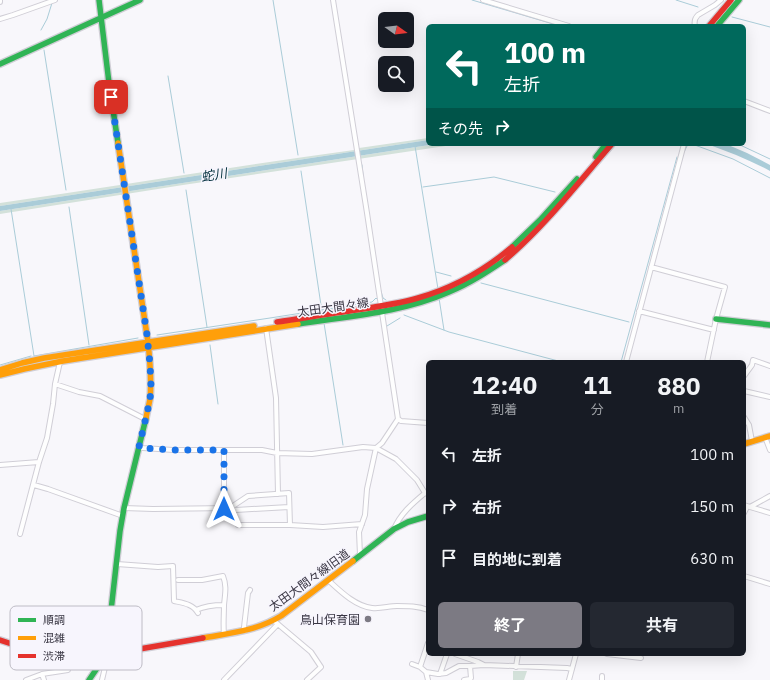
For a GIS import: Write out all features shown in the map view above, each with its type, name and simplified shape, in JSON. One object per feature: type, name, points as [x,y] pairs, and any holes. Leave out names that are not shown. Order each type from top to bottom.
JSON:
[{"type":"main road","points":[[99,0],[109,83],[149,345],[151,386],[150,400],[124,508],[118,540],[117,564],[112,606]]},
{"type":"main road","points":[[0,64],[140,0]]},
{"type":"main road","points":[[711,24],[731,0]]},
{"type":"main road","points":[[718,24],[739,0]]},
{"type":"main road","name":"太田大間々線","points":[[0,370],[33,361],[266,328],[382,309],[436,292],[468,277],[500,258],[546,214],[604,146]]},
{"type":"main road","name":"太田大間々線","points":[[0,375],[39,365],[265,324],[412,305],[437,297],[486,273],[532,236],[610,146]]},
{"type":"main road","points":[[716,319],[770,325]]},
{"type":"main road","points":[[746,444],[767,437]]},
{"type":"main road","name":"太田大間々線旧道","points":[[142,649],[245,631],[276,622],[286,612],[394,529],[408,522],[426,517]]},
{"type":"main road","name":"太田大間々線旧道","points":[[0,640],[10,643]]},
{"type":"main road","points":[[89,680],[96,670]]},
{"type":"street","points":[[0,19],[55,0]]},
{"type":"street","points":[[333,0],[398,419],[382,443],[376,448],[367,489],[365,516],[359,532],[360,556]]},
{"type":"street","points":[[483,0],[562,24]]},
{"type":"street","points":[[695,24],[695,20],[698,16],[721,0]]},
{"type":"street","points":[[746,102],[770,111]]},
{"type":"street","points":[[627,360],[683,146]]},
{"type":"street","points":[[651,266],[725,287],[716,319],[707,360]]},
{"type":"street","points":[[639,311],[714,330]]},
{"type":"street","points":[[266,328],[276,398],[278,494]]},
{"type":"street","points":[[746,373],[752,365],[753,360],[770,366]]},
{"type":"street","points":[[20,534],[39,462],[48,438],[55,384],[60,362]]},
{"type":"street","points":[[55,384],[79,392],[100,396],[145,419]]},
{"type":"street","points":[[746,391],[770,397]]},
{"type":"street","points":[[398,419],[426,423]]},
{"type":"street","points":[[746,420],[749,425],[752,442]]},
{"type":"street","points":[[767,437],[770,450]]},
{"type":"street","points":[[139,447],[173,450],[262,450],[277,454],[312,454],[363,447],[376,448],[396,459],[416,480],[426,494],[413,503],[397,522],[394,529]]},
{"type":"street","points":[[224,450],[224,509]]},
{"type":"street","points":[[0,465],[39,462]]},
{"type":"street","points":[[34,485],[123,516]]},
{"type":"street","points":[[124,508],[224,509],[230,508],[248,496],[289,493],[290,525]]},
{"type":"street","points":[[747,506],[770,496]]},
{"type":"street","points":[[747,506],[770,513]]},
{"type":"street","points":[[230,508],[236,510],[289,507]]},
{"type":"street","points":[[238,525],[290,525],[324,527],[362,524]]},
{"type":"street","points":[[117,564],[158,567],[173,566],[174,602],[185,603],[197,612],[203,607],[224,605]]},
{"type":"street","points":[[178,580],[202,580],[223,576],[226,583],[224,634]]},
{"type":"street","points":[[746,577],[770,584]]},
{"type":"street","points":[[328,580],[345,595],[372,608],[397,606],[420,607],[426,609]]},
{"type":"street","points":[[245,631],[244,627],[248,593],[250,590]]},
{"type":"street","points":[[224,680],[276,622],[311,652],[322,667],[307,680]]},
{"type":"street","points":[[420,667],[426,649]]},
{"type":"street","points":[[440,674],[446,656]]},
{"type":"street","points":[[461,656],[484,665]]},
{"type":"street","points":[[516,667],[518,656]]},
{"type":"street","points":[[569,680],[575,656]]},
{"type":"street","points":[[624,656],[641,658]]},
{"type":"street","points":[[412,664],[420,667],[426,672],[440,674],[446,673],[459,666],[484,665],[572,669]]},
{"type":"street","points":[[464,680],[470,679],[470,666]]},
{"type":"street","points":[[26,680],[42,674],[68,670]]},
{"type":"street","points":[[102,680],[104,670]]},
{"type":"street","points":[[426,672],[428,680]]},
{"type":"street","points":[[42,674],[44,680]]},
{"type":"shaded area","points":[[426,138],[426,140],[0,206],[0,203],[358,150],[359,148]]},
{"type":"shaded area","points":[[426,146],[446,146],[0,214],[0,211]]},
{"type":"shaded area","points":[[513,671],[527,671],[524,680],[513,680]]},
{"type":"water","name":"蛇川","points":[[426,140],[426,146],[0,211],[0,206]]},
{"type":"water","points":[[712,146],[731,146],[747,153],[770,165],[770,171],[755,163]]},
{"type":"waterway","points":[[273,0],[298,155]]},
{"type":"waterway","points":[[472,0],[553,24]]},
{"type":"waterway","points":[[676,0],[698,7]]},
{"type":"waterway","points":[[41,30],[47,19],[52,3]]},
{"type":"waterway","points":[[732,17],[770,27]]},
{"type":"waterway","points":[[44,50],[66,190]]},
{"type":"waterway","points":[[168,76],[184,173]]},
{"type":"waterway","points":[[415,146],[438,289]]},
{"type":"waterway","points":[[684,152],[687,146]]},
{"type":"waterway","points":[[697,146],[733,159],[770,178]]},
{"type":"waterway","points":[[742,146],[770,159]]},
{"type":"waterway","points":[[622,360],[677,157]]},
{"type":"waterway","points":[[362,165],[363,175]]},
{"type":"waterway","points":[[301,171],[322,312]]},
{"type":"waterway","points":[[423,187],[494,177],[555,192]]},
{"type":"waterway","points":[[186,190],[207,327]]},
{"type":"waterway","points":[[69,207],[89,345]]},
{"type":"waterway","points":[[11,209],[34,356],[138,338]]},
{"type":"waterway","points":[[436,272],[451,276]]},
{"type":"waterway","points":[[481,283],[629,322]]},
{"type":"waterway","points":[[380,288],[383,298],[386,300]]},
{"type":"waterway","points":[[157,335],[372,302],[376,298],[377,299]]},
{"type":"waterway","points":[[439,298],[444,330]]},
{"type":"waterway","points":[[404,315],[449,332],[554,360]]},
{"type":"waterway","points":[[387,326],[400,318]]},
{"type":"waterway","points":[[324,323],[343,445]]},
{"type":"waterway","points":[[210,345],[218,404]]},
{"type":"waterway","points":[[0,365],[31,356]]},
{"type":"traffic: fast","points":[[99,0],[118,143]]},
{"type":"traffic: fast","points":[[0,64],[140,0]]},
{"type":"traffic: fast","points":[[719,24],[739,0]]},
{"type":"traffic: fast","points":[[596,157],[604,146]]},
{"type":"traffic: fast","points":[[512,247],[540,220],[577,179]]},
{"type":"traffic: fast","points":[[298,324],[375,313],[412,305],[431,299],[464,285],[505,260]]},
{"type":"traffic: fast","points":[[716,319],[770,325]]},
{"type":"traffic: fast","points":[[112,606],[124,508],[146,418]]},
{"type":"traffic: fast","points":[[353,561],[394,529],[408,522],[426,517]]},
{"type":"traffic: fast","points":[[89,680],[96,670]]},
{"type":"traffic: slow","points":[[118,143],[149,349],[151,392],[146,418]]},
{"type":"traffic: slow","points":[[0,375],[63,361],[298,324]]},
{"type":"traffic: slow","points":[[0,370],[44,358],[254,326]]},
{"type":"traffic: slow","points":[[746,443],[770,436]]},
{"type":"traffic: slow","points":[[203,638],[243,631],[272,621],[281,616],[353,561]]},
{"type":"traffic: jam","points":[[711,24],[731,0]]},
{"type":"traffic: jam","points":[[505,260],[547,219],[610,146]]},
{"type":"traffic: jam","points":[[277,322],[372,308],[431,294],[456,284],[480,271],[512,247]]},
{"type":"traffic: jam","points":[[142,649],[203,638]]},
{"type":"traffic: jam","points":[[0,640],[10,643]]},
{"type":"place","name":"鳥山保育園","points":[[368,619]]},
{"type":"route","points":[[111,97],[127,195],[150,364],[150,400],[139,447],[173,450],[224,450],[224,509]]}]
